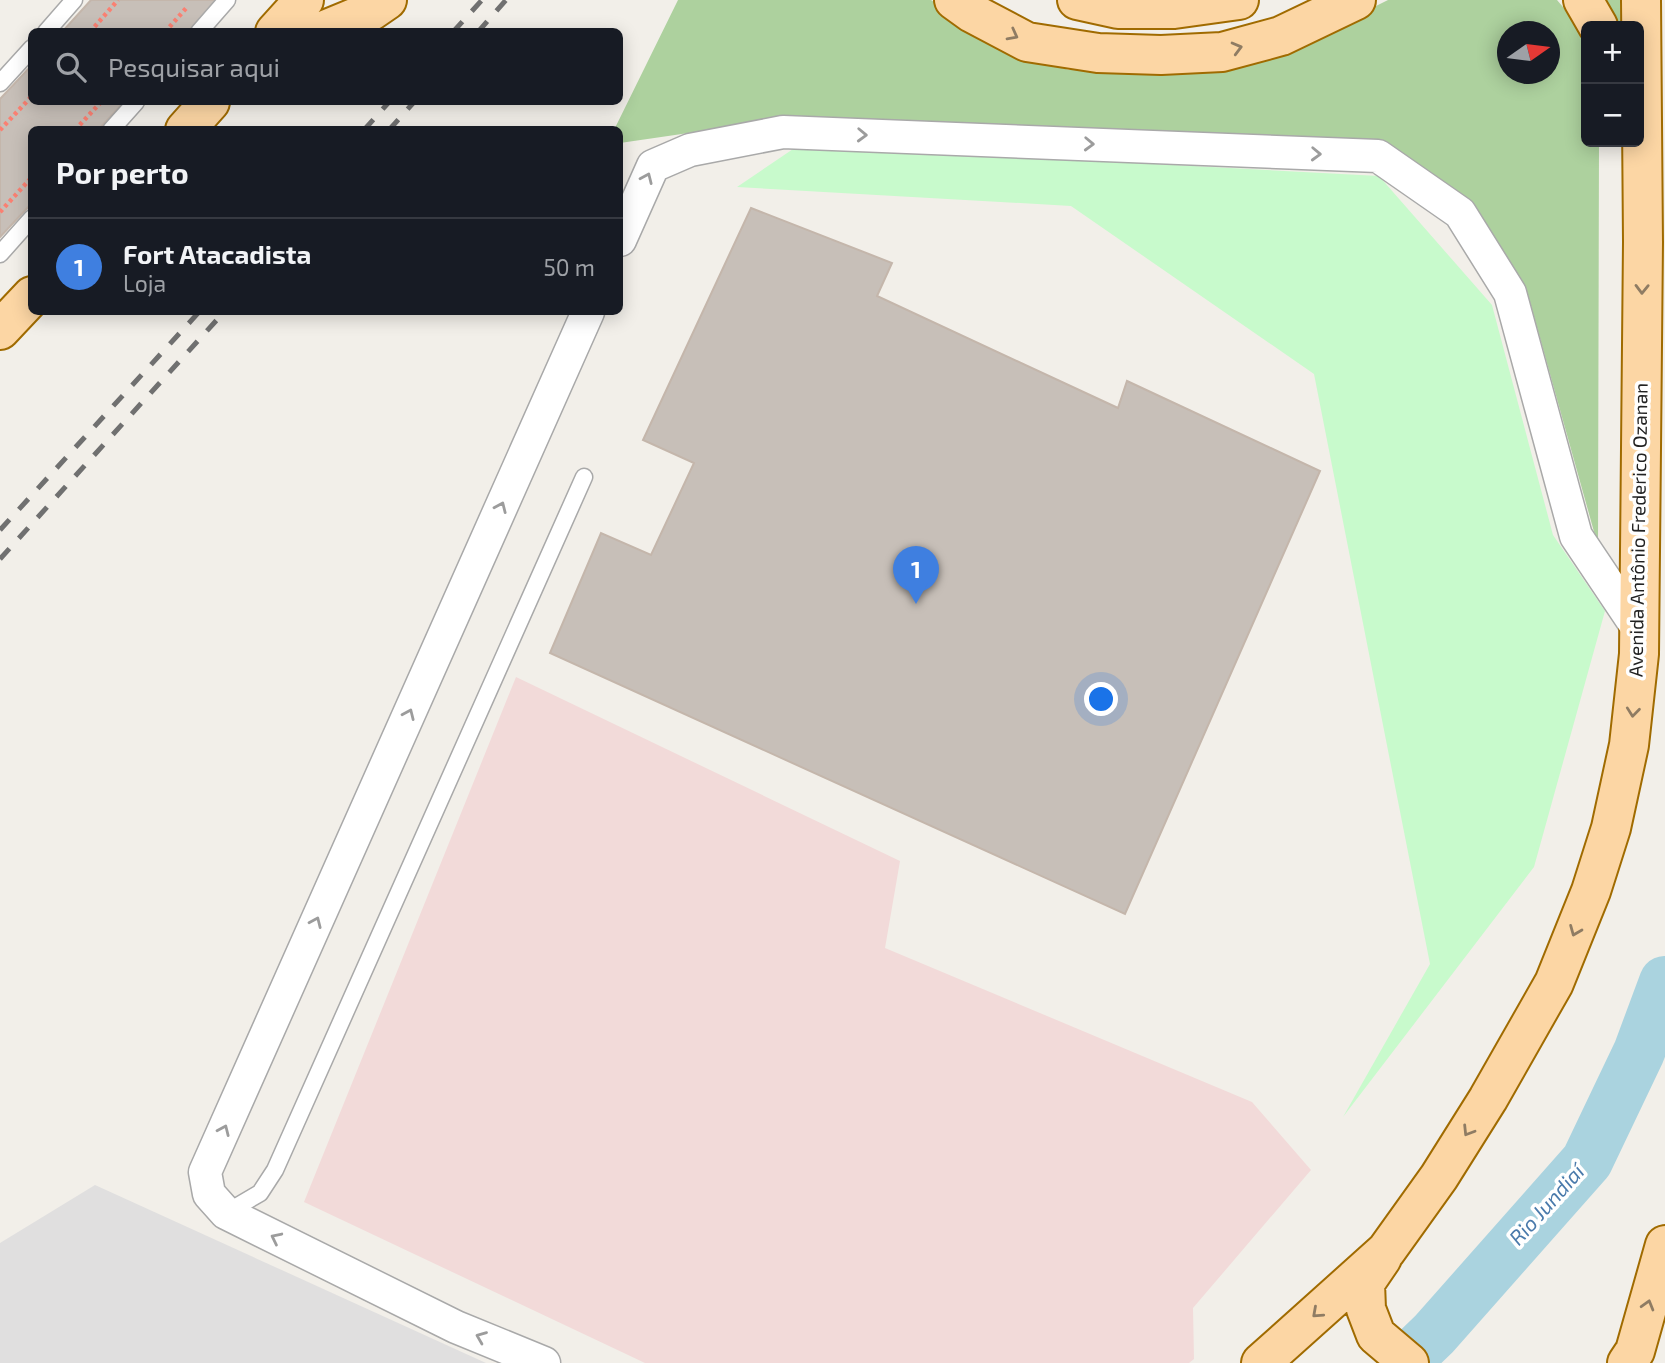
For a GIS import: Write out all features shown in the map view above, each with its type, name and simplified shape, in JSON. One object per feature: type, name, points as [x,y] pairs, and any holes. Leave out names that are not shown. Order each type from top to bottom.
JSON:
[{"type":"main road","points":[[279,28],[304,0]]},
{"type":"main road","points":[[330,28],[371,11],[387,0]]},
{"type":"main road","points":[[954,0],[972,13],[1027,42],[1098,53],[1161,55],[1222,52],[1281,36],[1356,0]]},
{"type":"main road","points":[[1077,0],[1118,9],[1174,9],[1239,0]]},
{"type":"main road","points":[[1583,0],[1595,21]]},
{"type":"main road","name":"Avenida Antônio Frederico Ozanan","points":[[1261,1363],[1387,1251],[1440,1177],[1554,983],[1591,891],[1611,828],[1629,745],[1639,654],[1643,242],[1641,0]]},
{"type":"main road","points":[[188,126],[207,105]]},
{"type":"main road","points":[[1624,147],[1643,242]]},
{"type":"main road","points":[[0,330],[28,300]]},
{"type":"main road","points":[[1627,1363],[1635,1351],[1665,1247]]},
{"type":"main road","points":[[1387,1251],[1365,1283],[1366,1309],[1376,1335],[1409,1363]]},
{"type":"street","points":[[623,233],[653,166],[690,150],[783,132],[1378,156],[1460,213],[1510,292],[1576,536],[1639,630]]},
{"type":"street","points":[[544,1363],[456,1327],[226,1213],[209,1194],[205,1172],[587,315]]},
{"type":"lane","points":[[50,28],[74,0]]},
{"type":"lane","points":[[202,28],[227,0]]},
{"type":"lane","points":[[0,83],[28,52]]},
{"type":"lane","points":[[115,126],[133,105]]},
{"type":"lane","points":[[0,254],[28,222]]},
{"type":"lane","points":[[226,1213],[260,1193],[275,1170],[584,477]]},
{"type":"path","points":[[94,28],[118,0]]},
{"type":"path","points":[[169,28],[194,0]]},
{"type":"path","points":[[0,130],[28,100]]},
{"type":"path","points":[[79,126],[98,105]]},
{"type":"path","points":[[0,212],[28,181]]},
{"type":"shaded area","points":[[516,677],[900,861],[885,948],[1252,1102],[1311,1170],[1193,1308],[1194,1359],[1189,1363],[645,1363],[304,1202]]},
{"type":"shaded area","points":[[95,1185],[486,1363],[0,1363],[0,1243]]},
{"type":"green space","points":[[678,0],[931,0],[1010,53],[1069,70],[1266,61],[1388,0],[1557,0],[1581,31],[1581,147],[1599,147],[1598,546],[1526,288],[1473,208],[1385,148],[791,118],[623,143],[623,126],[616,126]]},
{"type":"green space","points":[[1589,0],[1620,0],[1621,21],[1602,21]]},
{"type":"green space","points":[[799,145],[1379,176],[1492,305],[1553,535],[1605,611],[1534,867],[1343,1117],[1430,964],[1314,374],[1071,206],[737,187]]},
{"type":"building","points":[[91,0],[217,0],[192,28],[66,28]]},
{"type":"building","points":[[28,69],[28,105],[121,105],[102,126],[28,126],[28,207],[0,237],[0,99]]},
{"type":"building","points":[[751,208],[892,263],[877,296],[1118,408],[1127,381],[1320,471],[1125,914],[550,653],[601,533],[651,555],[694,463],[643,440]]},
{"type":"waterway","name":"Rio Jundiaí","points":[[1404,1363],[1434,1334],[1587,1161],[1639,1052],[1665,982]]},
{"type":"railway","points":[[457,28],[482,0]]},
{"type":"railway","points":[[482,28],[506,0]]},
{"type":"railway","points":[[368,126],[386,105]]},
{"type":"railway","points":[[393,126],[411,105]]},
{"type":"railway","points":[[0,530],[196,315]]},
{"type":"railway","points":[[0,559],[221,315]]},
{"type":"place","name":"Fort Atacadista","points":[[916,604]]}]
